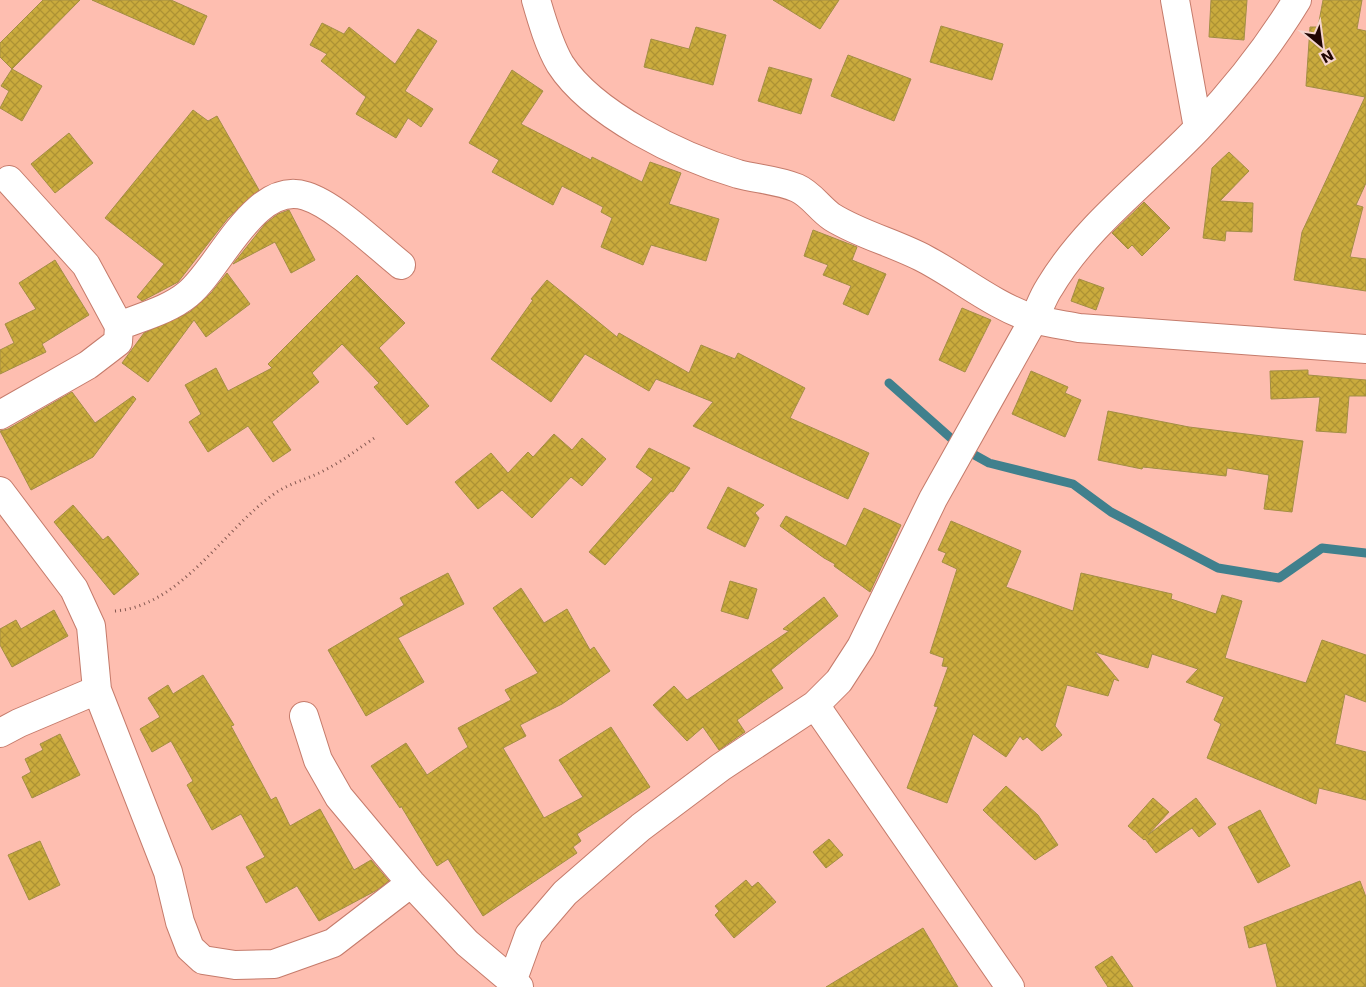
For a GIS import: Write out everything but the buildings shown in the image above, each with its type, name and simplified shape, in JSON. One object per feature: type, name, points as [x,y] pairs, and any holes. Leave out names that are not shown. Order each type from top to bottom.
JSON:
[{"type":"street","points":[[536,0],[544,26],[560,63],[575,83],[595,101],[645,135],[700,160],[738,174],[796,188],[809,195],[830,216],[864,234],[924,258],[962,282],[1034,319],[1079,328],[1366,348]]},
{"type":"street","points":[[1175,0],[1198,128]]},
{"type":"street","points":[[304,716],[318,760],[339,797],[411,884],[467,943],[515,984],[529,935],[565,893],[648,822],[722,767],[815,704],[839,681],[861,647],[933,500],[1034,319],[1048,288],[1096,227],[1139,182],[1198,128],[1234,90],[1278,31],[1297,0]]},
{"type":"street","points":[[0,415],[88,365],[118,342],[119,326],[86,265],[9,180]]},
{"type":"street","points":[[119,326],[165,308],[188,294],[212,267],[231,238],[264,204],[283,194],[306,195],[334,211],[401,265]]},
{"type":"street","points":[[0,491],[74,589],[91,626],[97,690],[168,872],[180,922],[190,948],[203,960],[235,965],[274,964],[308,954],[333,943],[411,884]]},
{"type":"street","points":[[0,734],[97,690]]},
{"type":"street","points":[[815,704],[1010,987]]},
{"type":"path","points":[[85,614],[122,611],[146,602],[182,582],[244,518],[276,493],[325,470],[376,437]]},
{"type":"waterway","points":[[889,383],[962,448],[989,463],[1073,484],[1111,512],[1218,568],[1279,578],[1322,548],[1366,553]]}]
